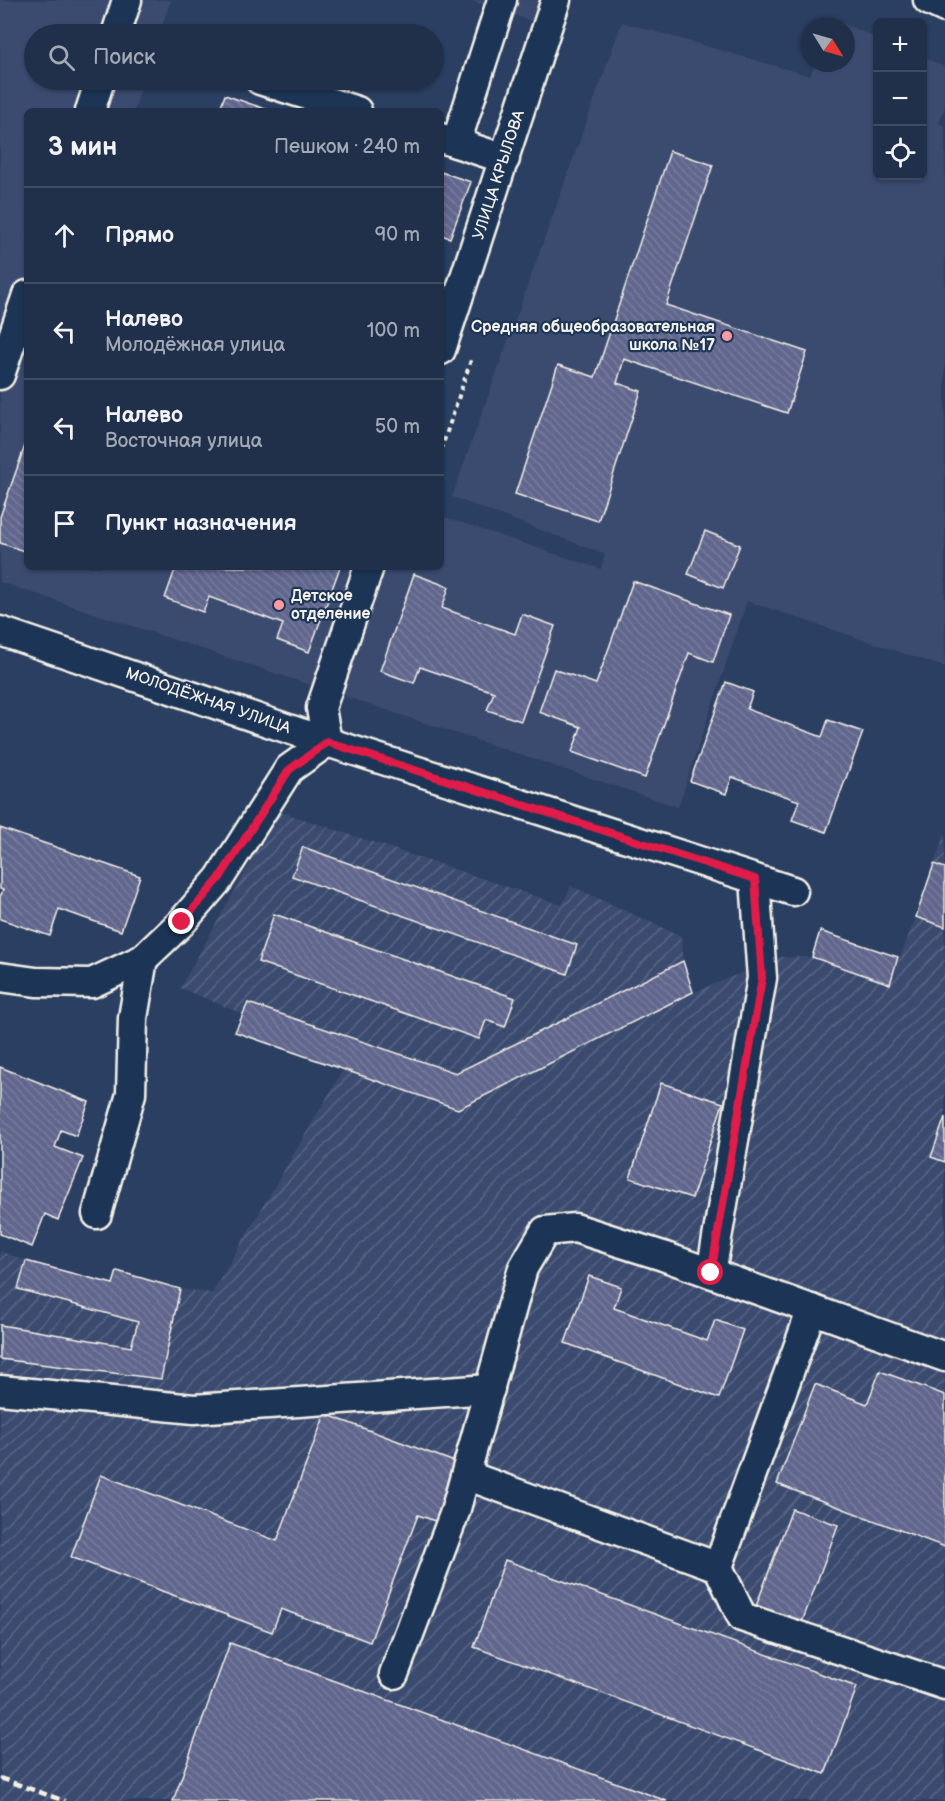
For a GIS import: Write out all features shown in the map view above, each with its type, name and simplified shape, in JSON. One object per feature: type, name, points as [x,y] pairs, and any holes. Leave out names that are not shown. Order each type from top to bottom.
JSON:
[{"type":"street","points":[[119,24],[127,0]]},
{"type":"street","points":[[502,0],[448,141],[505,159]]},
{"type":"street","name":"УЛИЦА КРЫЛОВА","points":[[444,341],[556,0]]},
{"type":"street","points":[[928,0],[945,8]]},
{"type":"street","points":[[91,108],[97,90]]},
{"type":"street","points":[[291,90],[348,108]]},
{"type":"street","points":[[0,375],[24,305]]},
{"type":"street","points":[[0,977],[36,982],[92,983],[143,959],[182,922],[219,879],[289,770],[327,742],[321,708],[368,570]]},
{"type":"street","name":"МОЛОДЁЖНАЯ УЛИЦА","points":[[0,631],[327,742],[793,891]]},
{"type":"street","points":[[711,1273],[762,978],[755,879]]},
{"type":"street","points":[[97,1214],[131,1094],[134,1018],[143,959]]},
{"type":"street","points":[[394,1674],[455,1512],[523,1268],[545,1232],[575,1228],[711,1273],[945,1357]]},
{"type":"street","points":[[718,1567],[812,1309]]},
{"type":"street","points":[[0,1390],[194,1408],[490,1389]]},
{"type":"street","points":[[466,1475],[718,1567],[742,1617],[945,1685]]},
{"type":"shaded area","name":"Средняя общеобразовательная школа №17","points":[[0,0],[171,0],[163,24],[24,24],[24,90],[141,90],[135,108],[24,108],[24,570],[444,570],[444,517],[601,569],[605,554],[452,497],[622,22],[810,76],[812,72],[855,72],[855,29],[873,36],[873,180],[927,180],[927,59],[945,67],[945,106],[939,123],[945,126],[945,667],[747,601],[678,807],[0,582]]},
{"type":"shaded area","points":[[469,0],[545,0],[537,23]]},
{"type":"shaded area","points":[[279,811],[562,905],[571,886],[681,936],[683,961],[694,992],[781,957],[812,957],[889,984],[916,917],[945,832],[945,1801],[0,1801],[0,1251],[26,1261],[113,1284],[117,1272],[180,1289],[212,1293],[343,1070],[235,1032],[243,1014],[180,988]]},
{"type":"building","points":[[225,95],[262,108],[220,108]]},
{"type":"building","points":[[670,151],[713,165],[666,305],[807,352],[787,413],[624,359],[617,383],[641,391],[598,521],[515,494],[558,365],[595,377]]},
{"type":"building","points":[[444,173],[471,182],[450,238],[444,236]]},
{"type":"building","points":[[24,449],[24,551],[0,543],[0,517]]},
{"type":"building","points":[[705,531],[740,545],[723,588],[688,574]]},
{"type":"building","name":"Детское отделение","points":[[175,570],[339,570],[309,652],[277,640],[283,624],[209,597],[203,612],[165,598]]},
{"type":"building","points":[[414,574],[449,587],[442,608],[515,634],[522,614],[555,626],[521,721],[487,710],[494,692],[420,667],[414,683],[380,671]]},
{"type":"building","points":[[633,581],[729,615],[713,662],[689,653],[645,778],[572,752],[581,727],[539,712],[554,669],[596,684]]},
{"type":"building","points":[[726,682],[753,692],[747,709],[822,737],[828,720],[863,732],[826,832],[792,820],[799,801],[732,777],[726,794],[690,781]]},
{"type":"building","points":[[0,828],[140,876],[121,931],[59,909],[50,936],[0,919],[0,897],[3,890],[0,889]]},
{"type":"building","points":[[303,847],[577,945],[567,974],[292,876]]},
{"type":"building","points":[[934,864],[945,868],[945,927],[916,917]]},
{"type":"building","points":[[274,914],[515,998],[505,1027],[486,1020],[479,1039],[258,962]]},
{"type":"building","points":[[820,931],[898,957],[890,984],[812,957]]},
{"type":"building","points":[[683,961],[693,992],[458,1109],[235,1032],[248,1003],[456,1073]]},
{"type":"building","points":[[0,1067],[89,1102],[76,1136],[61,1130],[55,1147],[83,1158],[58,1220],[45,1214],[32,1247],[0,1234]]},
{"type":"building","points":[[661,1083],[723,1103],[692,1198],[630,1178]]},
{"type":"building","points":[[945,1117],[945,1162],[931,1157]]},
{"type":"building","points":[[26,1261],[113,1284],[117,1271],[180,1289],[161,1379],[0,1359],[0,1325],[131,1347],[138,1322],[18,1289]]},
{"type":"building","points":[[589,1276],[621,1287],[614,1308],[707,1341],[715,1320],[743,1330],[719,1398],[565,1343]]},
{"type":"building","points":[[880,1371],[945,1395],[945,1547],[777,1484],[815,1384],[867,1404]]},
{"type":"building","points":[[325,1414],[460,1464],[438,1522],[418,1515],[370,1642],[281,1609],[272,1632],[71,1557],[101,1475],[277,1541]]},
{"type":"building","points":[[792,1509],[838,1525],[801,1625],[755,1609]]},
{"type":"building","points":[[505,1560],[857,1687],[825,1774],[474,1647]]},
{"type":"building","points":[[230,1643],[667,1801],[173,1801]]},
{"type":"railway","points":[[0,1778],[65,1801]]},
{"type":"place","name":"Средняя общеобразовательная школа №17","points":[[727,336]]},
{"type":"place","name":"Детское отделение","points":[[279,605]]},
{"type":"route","points":[[182,922],[219,879],[289,770],[327,742],[755,879],[762,978],[711,1273]]}]
